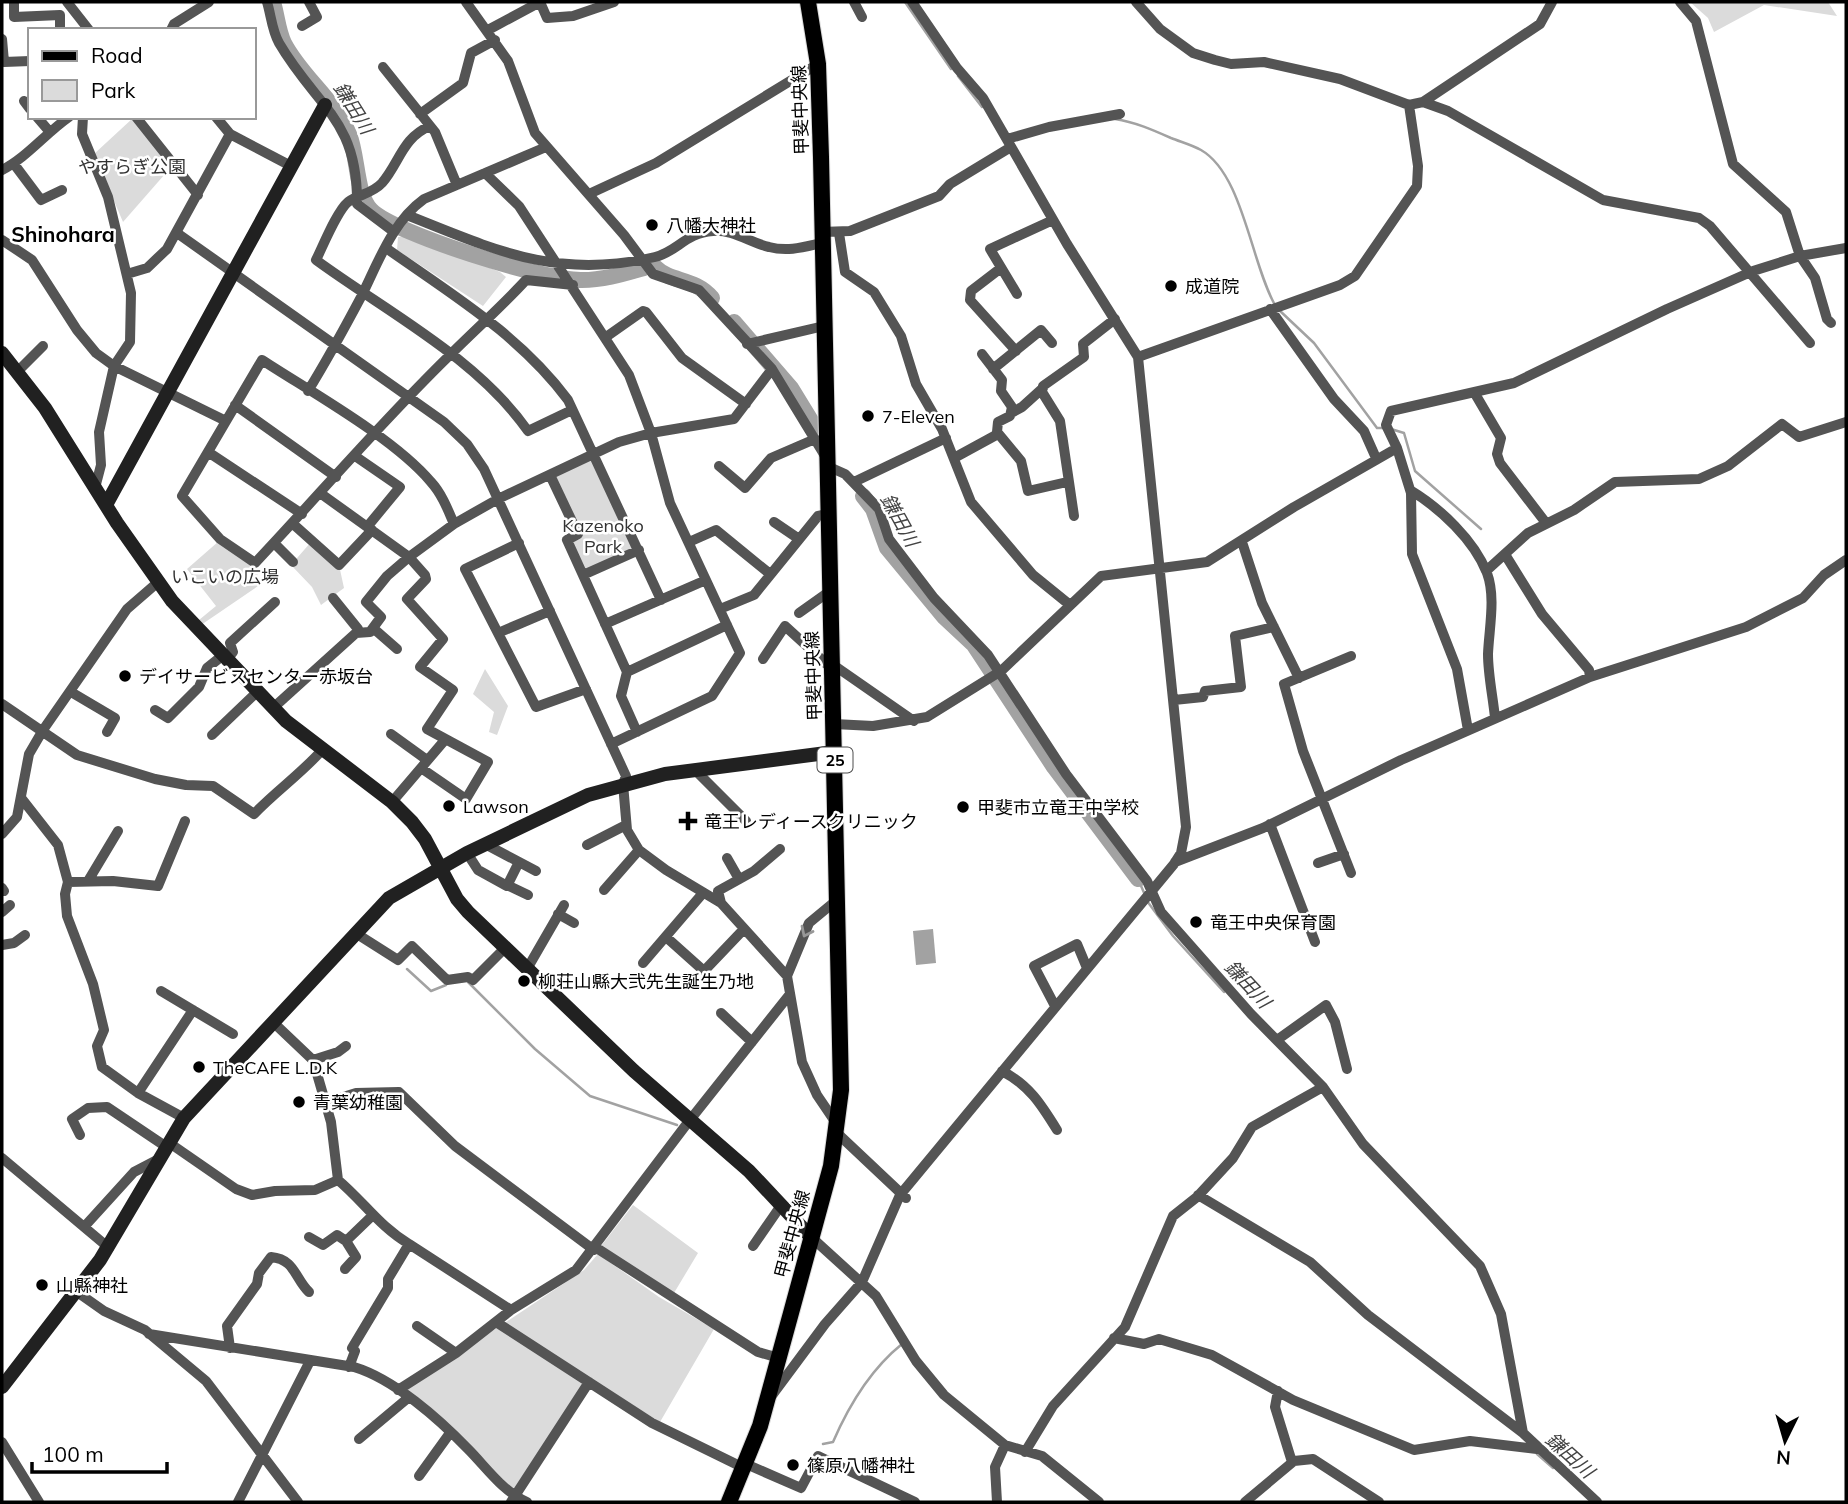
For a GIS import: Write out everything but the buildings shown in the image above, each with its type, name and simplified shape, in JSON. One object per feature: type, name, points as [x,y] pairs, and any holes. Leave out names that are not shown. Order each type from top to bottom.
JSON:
[{"type":"main road","name":"甲斐中央線","points":[[729,1502],[745,1466],[779,1358],[831,1166],[841,1090],[818,64],[807,2]]},
{"type":"street","points":[[14,2],[14,17]]},
{"type":"street","points":[[67,2],[87,28]]},
{"type":"street","points":[[172,28],[174,24],[209,2]]},
{"type":"street","points":[[267,2],[277,40],[342,128],[354,156],[357,204],[394,232]]},
{"type":"street","points":[[302,26],[317,17],[309,2]]},
{"type":"street","points":[[466,2],[508,61],[535,133],[546,147],[659,277],[699,290],[772,369],[826,462],[854,482],[878,509],[889,539],[918,579],[950,617],[977,640],[1066,774],[1147,881],[1161,912],[1188,946],[1322,1087],[1363,1144],[1487,1277],[1501,1314],[1523,1433]]},
{"type":"street","points":[[488,30],[540,2],[547,18],[573,16],[610,2]]},
{"type":"street","points":[[854,2],[862,17]]},
{"type":"street","points":[[767,1401],[778,1390],[825,1324],[862,1283],[903,1197],[1002,1071],[1175,862],[1181,853],[1186,827],[1138,357],[1053,220],[983,98],[957,68],[912,2]]},
{"type":"street","points":[[1136,2],[1159,28],[1192,52],[1231,64],[1264,62],[1340,79],[1409,105],[1423,102],[1540,24],[1552,2]]},
{"type":"street","points":[[1679,2],[1696,21],[1732,164],[1786,212],[1800,256],[1815,278],[1827,319],[1831,323]]},
{"type":"street","points":[[2,23],[14,17],[60,15],[60,28]]},
{"type":"street","points":[[2,39],[4,62],[28,61]]},
{"type":"street","points":[[420,114],[463,83],[471,53],[495,40]]},
{"type":"street","points":[[589,194],[656,163],[818,64]]},
{"type":"street","points":[[383,67],[430,126],[457,185]]},
{"type":"street","points":[[1423,102],[1448,111],[1603,200],[1699,218],[1710,226],[1810,343]]},
{"type":"street","points":[[106,505],[325,105]]},
{"type":"street","points":[[1138,357],[1340,285],[1354,276],[1417,186],[1409,105]]},
{"type":"street","points":[[407,215],[505,254],[558,263],[600,265],[643,258],[662,254],[687,237],[712,231],[726,232],[771,248],[795,250],[939,196],[950,184],[1009,143],[1049,127],[1120,114]]},
{"type":"street","points":[[39,119],[49,131]]},
{"type":"street","points":[[2,170],[14,164],[65,119]]},
{"type":"street","points":[[83,119],[82,134],[108,197],[131,293],[130,342],[114,366],[99,432],[102,456],[96,488]]},
{"type":"street","points":[[138,119],[198,195]]},
{"type":"street","points":[[218,119],[230,134],[291,166]]},
{"type":"street","points":[[430,126],[418,131],[405,143],[381,184],[348,202],[316,260],[490,385],[528,431],[572,410]]},
{"type":"street","points":[[127,274],[147,268],[157,261],[177,233],[230,134]]},
{"type":"street","points":[[308,391],[335,346],[394,232],[407,215],[424,198],[546,147]]},
{"type":"street","points":[[14,164],[41,200],[62,190]]},
{"type":"street","points":[[485,173],[519,206],[607,337],[633,384],[651,433],[670,503],[740,653],[712,696],[611,744]]},
{"type":"street","points":[[1017,294],[990,249],[1053,220]]},
{"type":"street","points":[[177,233],[409,398],[467,443],[484,469],[626,776],[623,783],[626,825],[639,850],[721,904],[787,976]]},
{"type":"street","points":[[839,233],[845,272],[874,292],[901,336],[916,384],[946,438],[971,502],[1032,575],[1070,605]]},
{"type":"street","points":[[2,240],[32,260],[76,330],[96,353],[114,366],[226,421]]},
{"type":"street","points":[[386,248],[488,320],[525,349],[547,372],[572,410],[662,600]]},
{"type":"street","points":[[1468,730],[1457,668],[1412,554],[1410,490],[1397,448],[1386,425],[1391,411],[1514,383],[1667,309],[1749,273],[1800,256],[1846,248]]},
{"type":"street","points":[[1001,268],[971,291],[970,300],[1016,351]]},
{"type":"street","points":[[454,524],[433,484],[375,435],[262,359],[182,496],[220,539],[255,564],[292,523],[302,514],[355,456],[375,435],[409,398],[450,355],[526,280],[573,285]]},
{"type":"street","points":[[1270,309],[1326,388],[1364,432],[1376,458]]},
{"type":"street","points":[[607,337],[643,311],[646,312],[682,358],[746,404]]},
{"type":"street","points":[[1067,482],[1028,491],[1021,461],[998,434],[998,422],[1010,416],[1043,388],[1079,363],[1084,357],[1083,344],[1115,319]]},
{"type":"street","points":[[747,344],[824,326]]},
{"type":"street","points":[[993,369],[1041,330],[1052,343]]},
{"type":"street","points":[[18,371],[43,346]]},
{"type":"street","points":[[2,353],[18,371],[157,583],[224,658],[273,709],[392,802],[425,839],[461,905],[527,970],[782,1204],[810,1236],[876,1296],[916,1361],[944,1395],[1005,1445],[1042,1456],[1099,1502]]},
{"type":"street","points":[[982,354],[1002,380],[1000,391],[1012,407],[1011,413]]},
{"type":"street","points":[[356,633],[370,632],[381,617],[366,602],[387,576],[454,524],[498,499],[619,442],[651,433],[734,419],[772,369]]},
{"type":"street","points":[[1043,388],[1042,392],[1060,421],[1074,516]]},
{"type":"street","points":[[1474,392],[1501,438],[1497,454],[1500,463],[1546,523]]},
{"type":"street","points":[[236,405],[336,477]]},
{"type":"street","points":[[1486,571],[1506,556],[1528,533],[1574,510],[1615,482],[1699,479],[1728,466],[1782,424],[1799,437],[1846,422]]},
{"type":"street","points":[[954,458],[998,434]]},
{"type":"street","points":[[854,482],[946,438]]},
{"type":"street","points":[[719,466],[745,488],[771,458],[815,439]]},
{"type":"street","points":[[834,724],[873,726],[914,721],[946,707],[998,673],[1101,576],[1207,562],[1376,458],[1397,448]]},
{"type":"street","points":[[208,452],[302,514]]},
{"type":"street","points":[[292,523],[340,565],[400,487],[355,456]]},
{"type":"street","points":[[550,475],[578,534],[567,540],[627,672],[621,696],[637,732]]},
{"type":"street","points":[[1410,490],[1431,502],[1448,520],[1486,571],[1492,634],[1488,652],[1495,718]]},
{"type":"street","points":[[320,494],[409,557],[426,579],[407,599],[443,639],[420,667],[453,691],[427,729],[444,741],[488,762],[466,799],[391,734]]},
{"type":"street","points":[[719,609],[754,595],[818,516],[828,514]]},
{"type":"street","points":[[774,522],[799,539]]},
{"type":"street","points":[[689,542],[716,530],[770,574]]},
{"type":"street","points":[[1242,541],[1262,603],[1299,678]]},
{"type":"street","points":[[274,543],[293,562]]},
{"type":"street","points":[[519,543],[465,569],[536,707],[586,689]]},
{"type":"street","points":[[583,575],[639,550]]},
{"type":"street","points":[[1506,556],[1542,614],[1589,670],[1590,677]]},
{"type":"street","points":[[1175,862],[1270,824],[1468,730],[1590,677],[1746,627],[1803,598],[1824,575],[1846,559]]},
{"type":"street","points":[[605,624],[706,580]]},
{"type":"street","points":[[2,834],[17,817],[29,754],[43,730],[127,609],[157,583]]},
{"type":"street","points":[[799,613],[830,591]]},
{"type":"street","points":[[273,709],[356,633],[358,629],[333,598]]},
{"type":"street","points":[[156,709],[168,718],[200,687],[207,668],[233,652],[230,643],[275,602]]},
{"type":"street","points":[[498,633],[550,611]]},
{"type":"street","points":[[627,672],[727,625]]},
{"type":"street","points":[[763,659],[785,626],[832,667],[914,721]]},
{"type":"street","points":[[1174,700],[1203,697],[1205,691],[1241,687],[1235,636],[1274,627]]},
{"type":"street","points":[[373,628],[397,649]]},
{"type":"street","points":[[1351,656],[1284,684],[1303,751],[1351,873]]},
{"type":"street","points":[[71,692],[115,718],[107,732]]},
{"type":"street","points":[[212,735],[257,692]]},
{"type":"street","points":[[2,704],[77,755],[155,779],[186,785],[213,786],[228,793],[254,814],[289,779],[305,771],[323,749]]},
{"type":"street","points":[[392,802],[444,741]]},
{"type":"street","points":[[3,1382],[78,1292],[109,1248],[166,1144],[184,1118],[389,898],[467,853],[565,803],[623,783],[695,770],[834,752]]},
{"type":"street","points":[[695,770],[746,821]]},
{"type":"street","points":[[22,799],[58,845],[68,881],[65,894],[66,915],[93,984],[104,1030],[97,1046],[102,1067],[138,1093],[184,1118]]},
{"type":"street","points":[[68,881],[158,886],[185,821]]},
{"type":"street","points":[[1270,824],[1315,942]]},
{"type":"street","points":[[587,845],[626,825]]},
{"type":"street","points":[[88,881],[118,831]]},
{"type":"street","points":[[485,844],[536,871]]},
{"type":"street","points":[[721,904],[718,891],[780,849]]},
{"type":"street","points":[[604,890],[639,850]]},
{"type":"street","points":[[467,853],[478,870],[528,895]]},
{"type":"street","points":[[1318,863],[1344,854]]},
{"type":"street","points":[[727,858],[739,879]]},
{"type":"street","points":[[507,885],[519,862]]},
{"type":"street","points":[[643,963],[703,893]]},
{"type":"street","points":[[838,899],[809,923],[787,976],[802,1062],[837,1129],[903,1197]]},
{"type":"street","points":[[527,970],[561,909],[574,923]]},
{"type":"street","points":[[666,937],[705,971],[744,929]]},
{"type":"street","points":[[357,934],[398,960],[412,946],[447,980],[468,976],[473,980],[505,948]]},
{"type":"street","points":[[2,945],[14,943],[25,935]]},
{"type":"street","points":[[1055,1006],[1034,966],[1077,944],[1087,968]]},
{"type":"street","points":[[161,991],[233,1034]]},
{"type":"street","points":[[398,1390],[456,1353],[511,1310],[576,1270],[790,994]]},
{"type":"street","points":[[1277,1040],[1326,1005],[1335,1022],[1347,1069]]},
{"type":"street","points":[[138,1093],[193,1010]]},
{"type":"street","points":[[721,1013],[752,1042]]},
{"type":"street","points":[[273,1022],[313,1060],[331,1122],[338,1180],[364,1202],[390,1233],[511,1310]]},
{"type":"street","points":[[313,1060],[338,1052],[346,1046]]},
{"type":"street","points":[[1002,1071],[1018,1080],[1035,1095],[1057,1130]]},
{"type":"street","points":[[1025,1452],[1053,1406],[1114,1338],[1133,1311],[1146,1273],[1173,1216],[1198,1195],[1233,1158],[1252,1127],[1322,1087]]},
{"type":"street","points":[[324,1103],[356,1093],[400,1092],[455,1146],[594,1248],[758,1352],[779,1358]]},
{"type":"street","points":[[80,1135],[72,1119],[88,1108],[107,1107],[236,1189],[252,1195],[275,1191],[315,1190],[338,1180]]},
{"type":"street","points":[[2,1158],[109,1248]]},
{"type":"street","points":[[84,1227],[134,1172],[157,1160]]},
{"type":"street","points":[[1198,1195],[1310,1262],[1368,1315],[1523,1433],[1537,1449],[1597,1502]]},
{"type":"street","points":[[753,1246],[782,1204]]},
{"type":"street","points":[[346,1241],[373,1215]]},
{"type":"street","points":[[309,1237],[323,1245],[337,1236],[346,1241],[356,1257],[345,1269]]},
{"type":"street","points":[[349,1367],[355,1351],[352,1348],[388,1288],[388,1279],[409,1244]]},
{"type":"street","points":[[230,1348],[227,1326],[257,1284],[259,1273],[271,1257],[281,1258],[297,1270],[301,1284],[309,1292]]},
{"type":"street","points":[[78,1292],[104,1311],[149,1334],[206,1381],[298,1502]]},
{"type":"street","points":[[496,1322],[652,1423],[745,1466],[801,1488],[818,1456],[915,1502]]},
{"type":"street","points":[[417,1326],[456,1353]]},
{"type":"street","points":[[149,1334],[349,1367],[376,1374],[450,1433],[512,1499],[527,1502]]},
{"type":"street","points":[[1114,1338],[1144,1344],[1159,1339],[1212,1355],[1278,1391],[1396,1446],[1414,1450],[1470,1441],[1537,1449]]},
{"type":"street","points":[[238,1502],[310,1361]]},
{"type":"street","points":[[512,1499],[589,1382]]},
{"type":"street","points":[[1278,1391],[1275,1407],[1292,1462]]},
{"type":"street","points":[[359,1439],[408,1398]]},
{"type":"street","points":[[419,1476],[450,1433]]},
{"type":"street","points":[[2,1442],[39,1502]]},
{"type":"street","points":[[997,1502],[995,1467],[1005,1445]]},
{"type":"street","points":[[1245,1502],[1292,1462],[1313,1459],[1379,1502]]},
{"type":"green space","points":[[1690,2],[1828,2],[1837,16],[1764,5],[1714,32],[1708,18]]},
{"type":"green space","name":"やすらぎ公園","points":[[134,119],[172,166],[123,222],[94,154]]},
{"type":"green space","points":[[410,236],[500,272],[506,277],[483,306],[397,250],[398,237]]},
{"type":"green space","name":"Kazenoko Park","points":[[593,456],[635,547],[586,574],[572,542],[579,535],[553,475]]},
{"type":"green space","name":"いこいの広場","points":[[219,541],[254,565],[261,584],[201,625],[199,620],[216,606],[187,569]]},
{"type":"green space","points":[[311,542],[339,565],[344,588],[321,605],[312,587],[291,565]]},
{"type":"green space","points":[[485,669],[508,706],[497,735],[489,732],[494,712],[473,694]]},
{"type":"green space","points":[[633,1205],[698,1253],[674,1293],[601,1246]]},
{"type":"green space","points":[[598,1254],[659,1297],[714,1329],[660,1422],[503,1324],[584,1270]]},
{"type":"green space","points":[[500,1326],[587,1382],[513,1494],[401,1390]]},
{"type":"shaded area","points":[[933,929],[936,963],[916,965],[913,931]]},
{"type":"waterway","name":"鎌田川","points":[[273,2],[284,43],[335,110],[349,134],[362,195],[371,210],[385,220],[438,243],[537,273],[590,280],[644,268]]},
{"type":"waterway","points":[[905,2],[951,69]]},
{"type":"waterway","points":[[958,76],[982,107]]},
{"type":"waterway","points":[[1115,119],[1144,127],[1201,150],[1215,162],[1227,178],[1237,199],[1275,305]]},
{"type":"waterway","name":"鎌田川","points":[[655,267],[668,276],[698,287],[712,298]]},
{"type":"waterway","points":[[1279,310],[1314,343],[1377,428],[1385,428]]},
{"type":"waterway","name":"鎌田川","points":[[734,322],[791,388],[821,437]]},
{"type":"waterway","points":[[1391,429],[1404,433],[1415,471],[1481,529]]},
{"type":"waterway","name":"鎌田川","points":[[863,496],[873,509],[887,548],[944,617],[974,645],[1054,767],[1138,879]]},
{"type":"waterway","name":"鎌田川","points":[[1138,879],[1145,895]]},
{"type":"waterway","name":"鎌田川","points":[[1147,901],[1173,936],[1224,992]]},
{"type":"waterway","points":[[407,969],[431,991],[446,985]]},
{"type":"waterway","points":[[468,982],[535,1049],[590,1096],[677,1125]]},
{"type":"waterway","points":[[823,1444],[833,1442],[862,1388],[880,1365],[902,1344]]},
{"type":"waterway","name":"鎌田川","points":[[1537,1454],[1553,1468]]},
{"type":"place","name":"八幡大神社","points":[[652,225]]},
{"type":"place","name":"成道院","points":[[1171,286]]},
{"type":"place","name":"7-Eleven","points":[[868,416]]},
{"type":"place","name":"デイサービスセンター赤坂台","points":[[125,676]]},
{"type":"place","name":"Lawson","points":[[449,806]]},
{"type":"place","name":"甲斐市立竜王中学校","points":[[963,807]]},
{"type":"place","name":"竜王レディースクリニック","points":[[688,821]]},
{"type":"place","name":"竜王中央保育園","points":[[1196,922]]},
{"type":"place","name":"柳荘山縣大弐先生誕生乃地","points":[[524,981]]},
{"type":"place","name":"TheCAFE L.D.K","points":[[199,1067]]},
{"type":"place","name":"青葉幼稚園","points":[[299,1102]]},
{"type":"place","name":"山縣神社","points":[[42,1285]]},
{"type":"place","name":"篠原八幡神社","points":[[793,1465]]},
{"type":"district","name":"Shinohara","points":[[63,234]]}]
